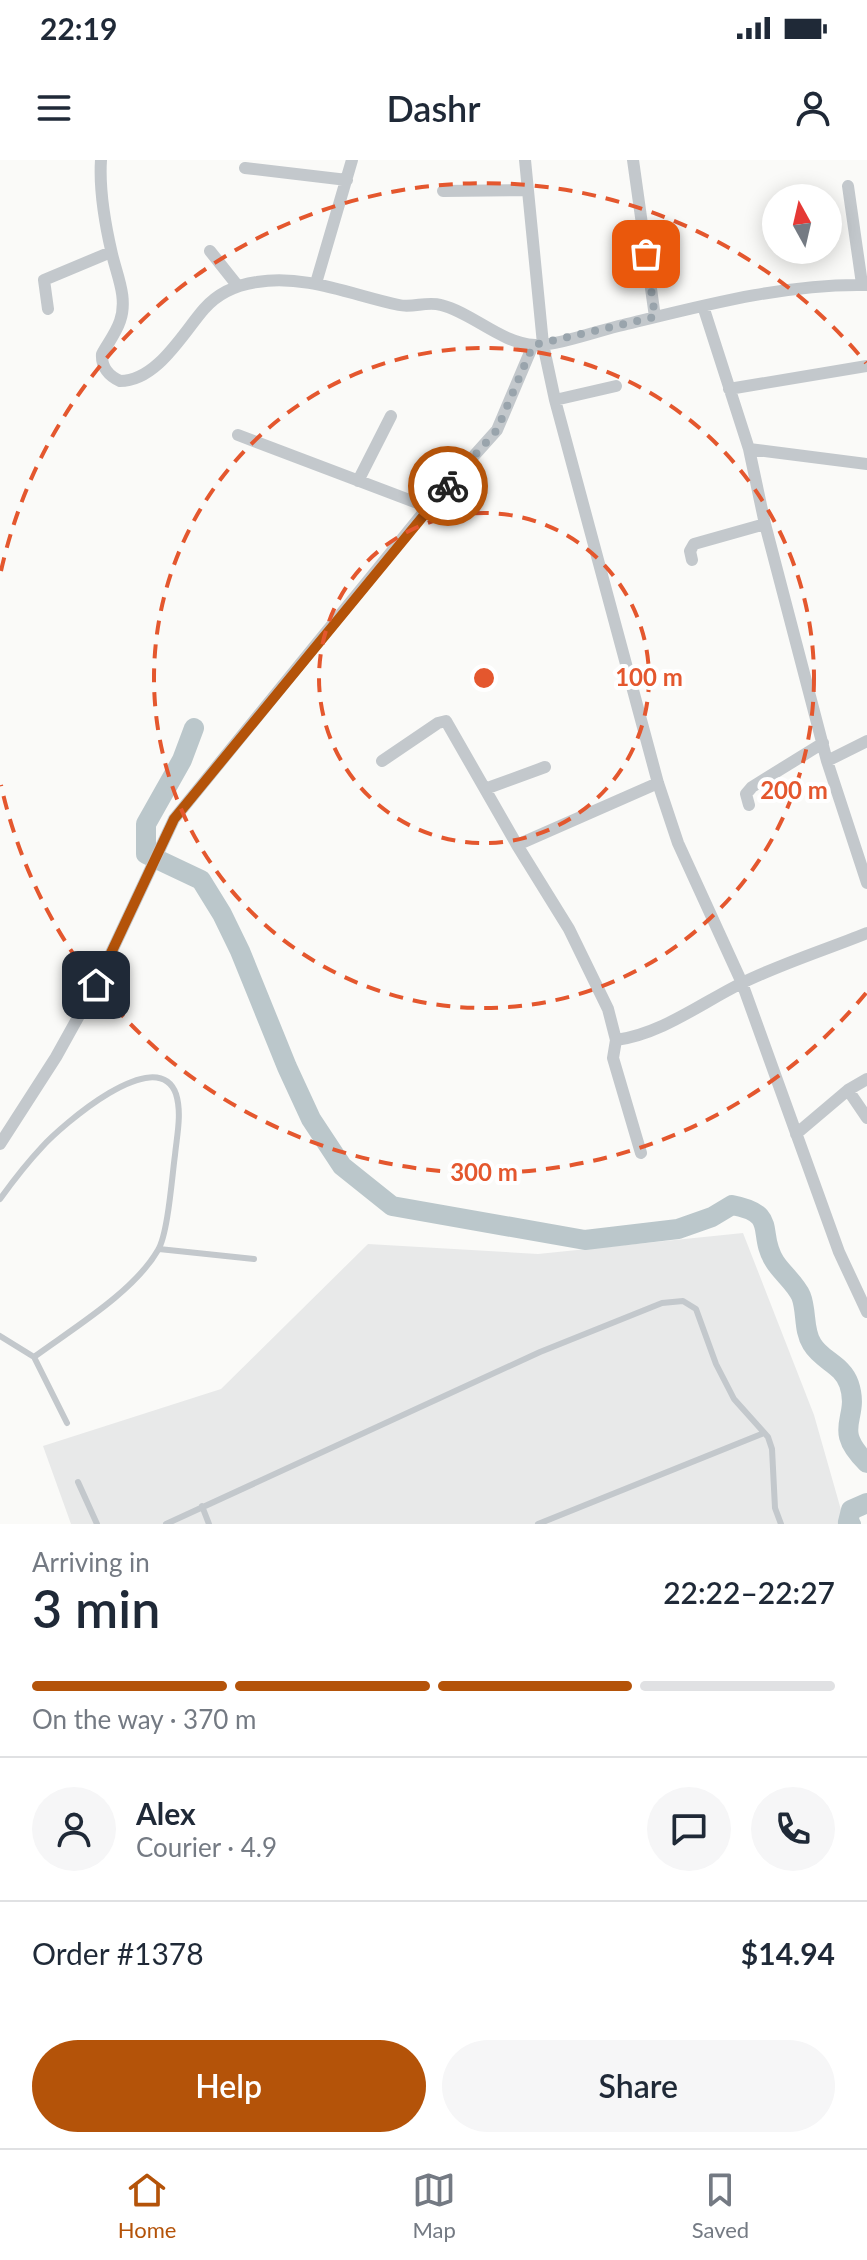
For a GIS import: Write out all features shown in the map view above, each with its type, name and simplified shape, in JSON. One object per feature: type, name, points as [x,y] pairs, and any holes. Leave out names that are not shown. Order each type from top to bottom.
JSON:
[{"type":"street","points":[[101,160],[100,176],[111,252],[122,291],[123,307],[121,320],[102,354],[102,360],[108,374],[120,381],[145,373],[179,344],[205,308],[237,285],[280,280],[316,283],[402,306],[439,304],[505,336],[538,344],[773,292],[864,285],[848,186]]},
{"type":"street","points":[[316,283],[352,160]]},
{"type":"street","points":[[525,160],[538,344],[658,783],[678,843],[742,983],[839,1252],[867,1312]]},
{"type":"street","points":[[633,160],[655,317]]},
{"type":"street","points":[[245,168],[347,180]]},
{"type":"street","points":[[443,191],[527,190]]},
{"type":"street","points":[[210,251],[237,285]]},
{"type":"street","points":[[48,309],[44,280],[111,252]]},
{"type":"street","points":[[703,306],[749,449],[765,524],[827,761],[867,883]]},
{"type":"street","points":[[0,1144],[56,1057],[96,985],[174,819],[428,507],[497,430],[538,344]]},
{"type":"street","points":[[729,389],[867,366]]},
{"type":"street","points":[[555,400],[616,386]]},
{"type":"street","points":[[358,481],[391,416]]},
{"type":"street","points":[[238,435],[428,507]]},
{"type":"street","points":[[749,449],[867,464]]},
{"type":"street","points":[[692,560],[690,551],[694,544],[765,524]]},
{"type":"street","points":[[382,761],[438,723],[446,721],[569,929],[608,1009],[616,1040],[613,1058],[641,1153]]},
{"type":"street","points":[[827,761],[867,741]]},
{"type":"street","points":[[749,805],[746,794],[752,787],[823,743]]},
{"type":"street","points":[[485,789],[545,767]]},
{"type":"street","points":[[517,845],[658,783]]},
{"type":"street","points":[[616,1040],[633,1038],[742,983],[867,933]]},
{"type":"street","points":[[796,1134],[848,1090],[867,1079]]},
{"type":"street","points":[[848,1090],[867,1118]]},
{"type":"lane","points":[[0,1199],[43,1145],[77,1115],[138,1078],[156,1077],[168,1082],[175,1093],[179,1112],[159,1249],[114,1298],[34,1357]]},
{"type":"lane","points":[[159,1249],[254,1259]]},
{"type":"lane","points":[[166,1524],[540,1352],[662,1303],[683,1301],[696,1309],[716,1364],[734,1399],[764,1433],[772,1449],[775,1508],[781,1524]]},
{"type":"lane","points":[[0,1336],[34,1357],[67,1423]]},
{"type":"lane","points":[[538,1524],[764,1433]]},
{"type":"lane","points":[[78,1482],[97,1524]]},
{"type":"lane","points":[[202,1506],[209,1524]]},
{"type":"shaded area","points":[[743,1233],[814,1415],[845,1524],[71,1524],[43,1446],[221,1389],[368,1244],[538,1254]]},
{"type":"waterway","points":[[194,728],[182,760],[146,824],[146,854],[201,880],[240,951],[311,1119],[342,1166],[392,1206],[585,1240],[678,1229],[712,1217],[732,1205],[756,1214],[762,1219],[775,1262],[801,1296],[807,1333],[812,1344],[846,1377],[852,1396],[850,1441],[867,1463]]},
{"type":"waterway","points":[[851,1524],[848,1522],[851,1510],[867,1503]]},
{"type":"way so far","points":[[448,486],[497,430],[533,345],[655,317],[646,254]]},
{"type":"route","points":[[96,985],[174,819],[448,486]]}]
